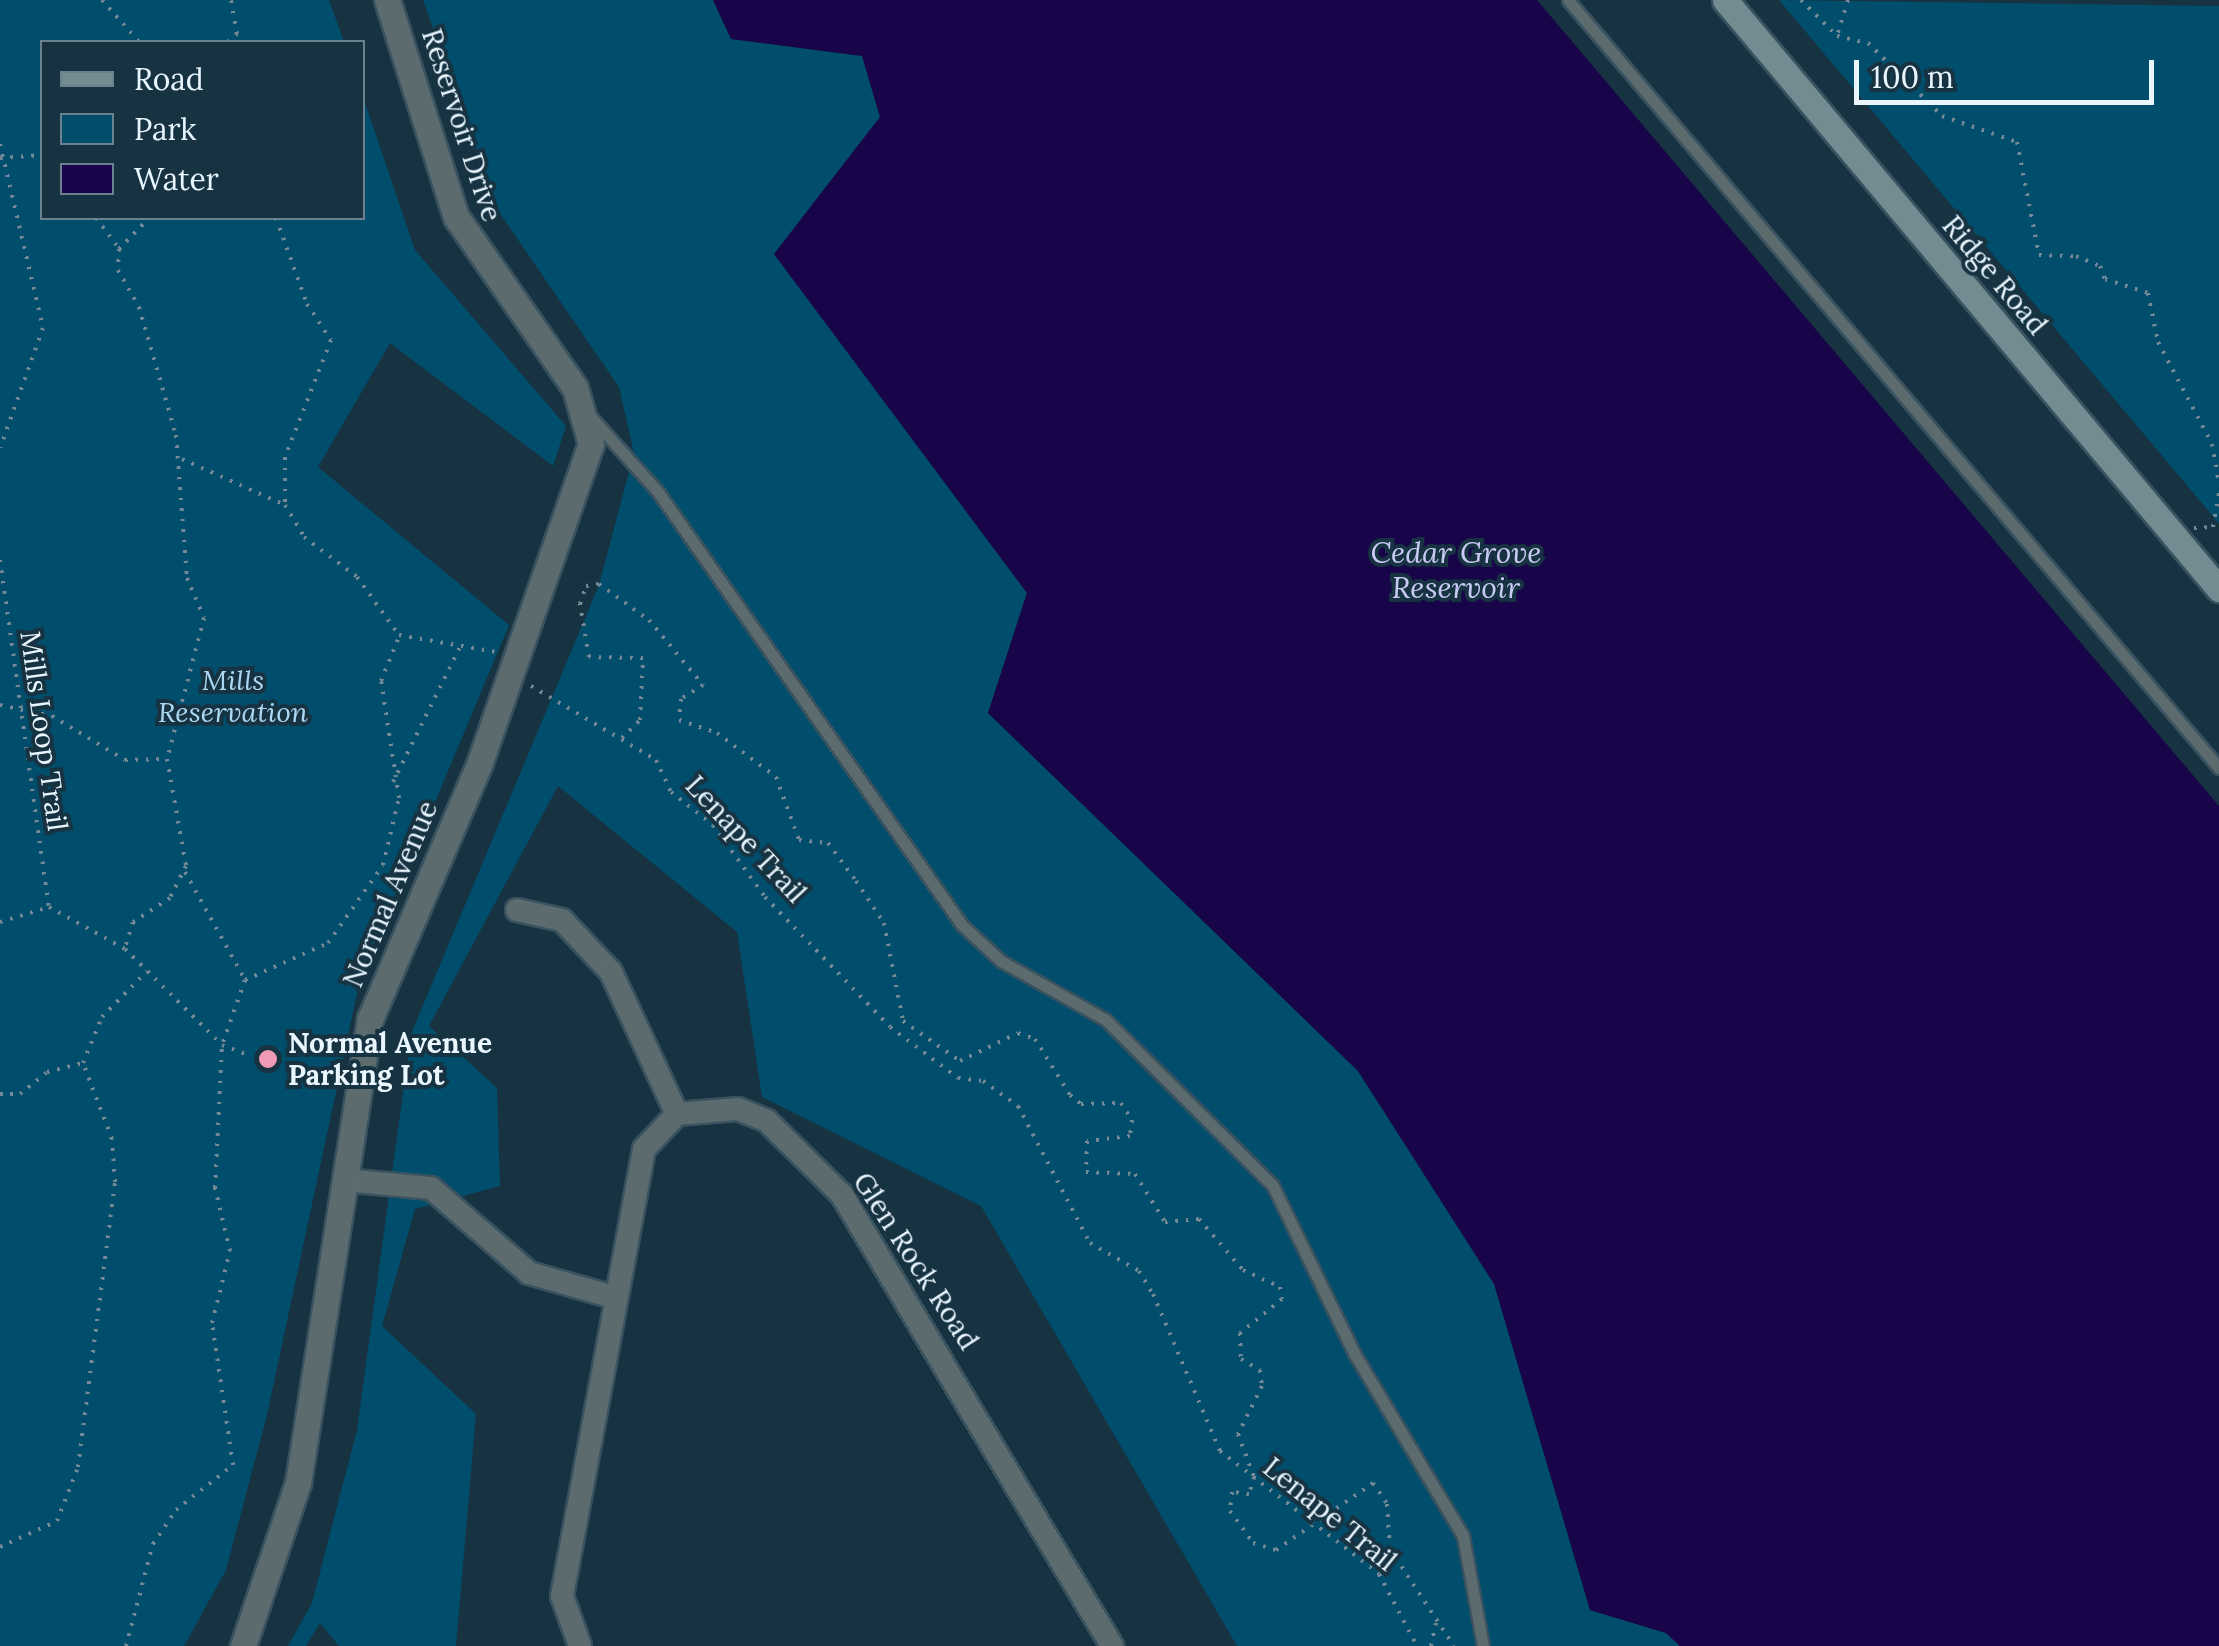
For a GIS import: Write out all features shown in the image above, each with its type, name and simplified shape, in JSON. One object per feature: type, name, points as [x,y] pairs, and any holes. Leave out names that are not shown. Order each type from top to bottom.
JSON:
[{"type":"main road","name":"Ridge Road","points":[[1725,0],[2219,589]]},
{"type":"street","name":"Reservoir Drive","points":[[386,0],[456,217],[587,413]]},
{"type":"street","name":"Normal Avenue","points":[[243,1646],[298,1484],[344,1180],[355,1075],[384,975],[514,669],[589,460],[587,413]]},
{"type":"street","points":[[518,910],[562,920],[611,972],[676,1114],[644,1149],[613,1297],[562,1596],[580,1646]]},
{"type":"street","name":"Glen Rock Road","points":[[676,1114],[738,1109],[767,1121],[842,1194],[1112,1646]]},
{"type":"street","points":[[344,1180],[431,1188],[529,1274],[613,1297]]},
{"type":"lane","points":[[1568,0],[2219,768]]},
{"type":"lane","points":[[587,413],[658,492],[962,925],[1001,961],[1106,1020],[1264,1174],[1346,1338],[1463,1536],[1483,1646]]},
{"type":"path","points":[[102,0],[137,40]]},
{"type":"path","points":[[230,40],[237,34],[231,0]]},
{"type":"path","points":[[1801,0],[1837,36],[1868,43],[1942,116],[2017,142],[2039,255],[2076,256],[2100,266],[2105,279],[2148,293],[2158,342],[2212,444],[2219,483]]},
{"type":"path","points":[[1837,36],[1848,0]]},
{"type":"path","points":[[0,144],[43,328],[0,448]]},
{"type":"path","points":[[2,158],[40,155]]},
{"type":"path","points":[[97,220],[118,249],[182,458],[184,564],[205,636],[167,759],[190,891],[245,980]]},
{"type":"path","points":[[118,249],[148,220]]},
{"type":"path","points":[[277,220],[306,304],[331,340],[285,457],[285,505]]},
{"type":"path","points":[[182,458],[285,505],[399,635],[381,680],[396,830],[359,910],[307,958],[245,980]]},
{"type":"path","points":[[2169,528],[2213,527],[2219,492]]},
{"type":"path","name":"Mills Loop Trail","points":[[0,560],[24,706],[49,907]]},
{"type":"path","points":[[622,738],[640,720],[643,658],[589,657],[580,604],[586,586],[599,584],[649,620],[703,685],[680,699],[679,720],[718,733],[776,777],[799,840],[828,843],[856,880],[884,923],[904,1021],[960,1062],[1018,1033],[1035,1039],[1070,1095],[1081,1104],[1121,1103],[1132,1120],[1130,1136],[1087,1141],[1086,1172],[1135,1174],[1165,1222],[1199,1219],[1243,1270],[1280,1286],[1282,1299],[1238,1344],[1262,1386],[1238,1434],[1254,1477],[1249,1494],[1228,1501],[1253,1543],[1276,1550],[1311,1521],[1373,1483],[1382,1488],[1390,1549],[1454,1646]]},
{"type":"path","name":"Lenape Trail","points":[[399,635],[493,650],[514,669],[656,760],[671,792],[712,825],[778,911],[814,937],[890,1027],[958,1078],[983,1082],[1018,1106],[1090,1243],[1139,1271],[1153,1294],[1220,1451],[1380,1574],[1417,1646]]},
{"type":"path","points":[[394,782],[460,645]]},
{"type":"path","points":[[0,706],[24,706],[124,760],[167,759]]},
{"type":"path","points":[[125,948],[133,922],[170,898],[186,866]]},
{"type":"path","points":[[0,922],[49,907],[125,948],[222,1045],[246,1054]]},
{"type":"path","points":[[0,1548],[57,1521],[78,1467],[115,1182],[112,1139],[83,1063],[102,1018],[148,970]]},
{"type":"path","points":[[126,1646],[153,1544],[176,1510],[233,1465],[212,1323],[230,1250],[215,1188],[222,1045],[245,980]]},
{"type":"path","points":[[0,1094],[20,1094],[47,1072],[83,1063]]},
{"type":"path","points":[[1431,1646],[1436,1622]]},
{"type":"green space","name":"Mills Reservation","points":[[0,0],[329,0],[343,40],[40,40],[40,220],[365,220],[365,103],[415,250],[566,426],[553,466],[390,343],[318,467],[509,625],[359,984],[267,1415],[226,1570],[184,1646],[0,1646]]},
{"type":"green space","points":[[423,0],[713,0],[731,39],[862,56],[880,117],[774,254],[1027,593],[988,713],[1358,1071],[1494,1283],[1590,1610],[1666,1633],[1680,1646],[1237,1646],[981,1206],[762,1097],[737,932],[558,786],[429,1026],[497,1088],[500,1186],[415,1209],[382,1326],[476,1414],[456,1646],[339,1646],[320,1623],[306,1646],[288,1646],[312,1603],[357,1430],[411,1034],[599,585],[634,453],[619,387],[499,212]]},
{"type":"green space","points":[[1779,0],[2219,6],[2219,524],[2211,514]]},
{"type":"water","name":"Cedar Grove Reservoir","points":[[713,0],[1537,0],[2219,806],[2219,1646],[1680,1646],[1666,1633],[1590,1610],[1494,1284],[1358,1071],[988,713],[1027,593],[774,254],[880,117],[862,56],[731,39]]},
{"type":"place","name":"Normal Avenue Parking Lot","points":[[268,1059]]}]
